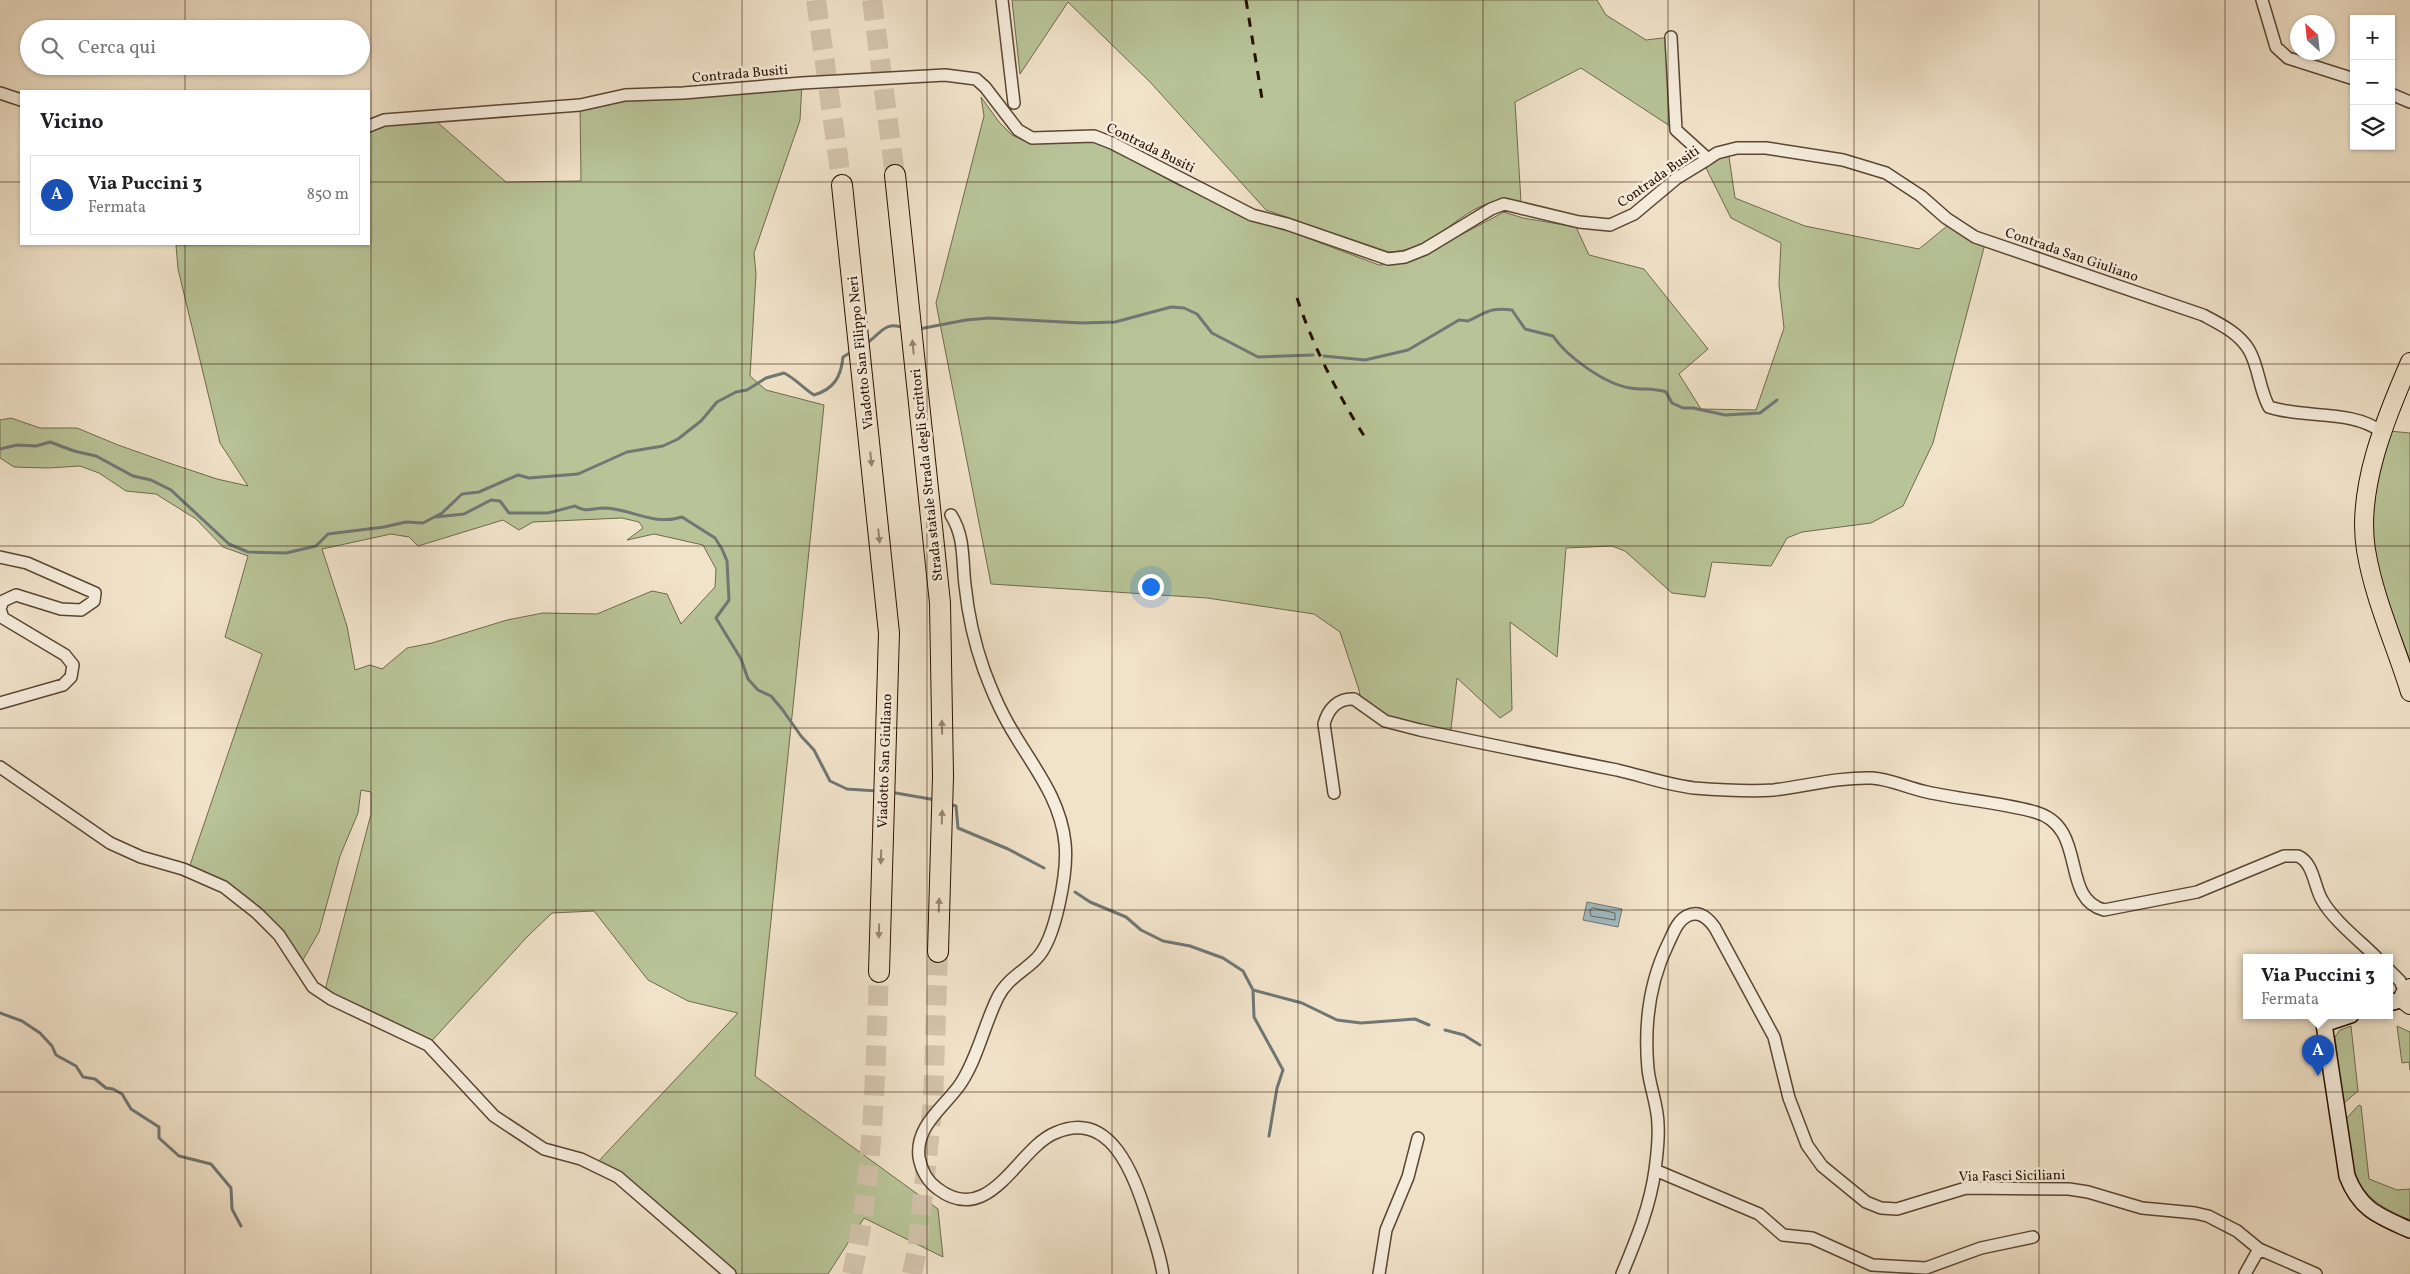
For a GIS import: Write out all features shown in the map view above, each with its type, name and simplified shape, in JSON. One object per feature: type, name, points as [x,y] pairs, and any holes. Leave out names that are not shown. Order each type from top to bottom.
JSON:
[{"type":"highway","name":"Strada statale Strada degli Scrittori","points":[[895,175],[940,603],[944,776],[938,952]]},
{"type":"highway","name":"Viadotto San Filippo Neri","points":[[842,185],[889,633]]},
{"type":"highway","name":"Viadotto San Giuliano","points":[[879,972],[889,633]]},
{"type":"main road","points":[[2410,362],[2382,432],[2365,514],[2365,548],[2410,692]]},
{"type":"main road","points":[[2339,1019],[2324,1024],[2347,1176],[2358,1199],[2369,1209],[2410,1230]]},
{"type":"street","points":[[1002,0],[1014,103]]},
{"type":"street","points":[[2262,0],[2276,47],[2288,58],[2350,78]]},
{"type":"street","points":[[1671,38],[1676,130],[1713,156]]},
{"type":"street","name":"Contrada Busiti","points":[[370,126],[384,120],[580,105],[625,95],[683,93],[910,76],[964,77],[976,79],[1018,130],[1032,138],[1094,136],[1112,143],[1252,215],[1287,224],[1388,259],[1405,257],[1425,249],[1491,209],[1504,204],[1580,222],[1610,225],[1634,214],[1677,178],[1713,156]]},
{"type":"street","points":[[0,93],[20,100]]},
{"type":"street","points":[[2395,96],[2410,102]]},
{"type":"street","name":"Contrada San Giuliano","points":[[1713,156],[1737,148],[1766,148],[1842,160],[1886,173],[1922,196],[1946,218],[1975,237],[2203,315],[2232,331],[2250,351],[2263,396],[2269,407],[2287,412],[2362,420],[2382,432]]},
{"type":"street","points":[[951,516],[960,533],[967,602],[980,658],[1004,716],[1052,795],[1062,825],[1066,860],[1062,891],[1043,951],[1004,986],[963,1080],[925,1128],[920,1143],[920,1164],[927,1178],[943,1192],[957,1197],[972,1198],[986,1194],[1001,1184],[1041,1141],[1055,1132],[1082,1129],[1099,1134],[1119,1151],[1132,1173],[1152,1230],[1163,1274]]},
{"type":"street","points":[[0,557],[27,563],[95,593],[94,601],[81,610],[61,609],[16,595],[3,601],[0,608],[3,618],[64,655],[73,665],[71,676],[63,684],[0,703]]},
{"type":"street","points":[[1334,793],[1324,724],[1326,717],[1334,706],[1349,699],[1358,702],[1385,721],[1420,730],[1634,774],[1679,786],[1759,790],[1856,779],[1882,779],[1924,792],[2027,810],[2047,817],[2062,830],[2067,839],[2082,894],[2090,904],[2104,910],[2112,910],[2197,892],[2284,856],[2298,856],[2308,865],[2320,897],[2327,908],[2373,954]]},
{"type":"street","points":[[0,767],[110,843],[141,857],[184,869],[224,887],[257,913],[279,935],[313,987],[331,999],[428,1045],[494,1116],[544,1149],[580,1160],[618,1177],[730,1274]]},
{"type":"street","name":"Via Fasci Siciliani","points":[[1655,1170],[1658,1124],[1648,1067],[1649,999],[1659,963],[1678,924],[1693,914],[1705,917],[1714,928],[1774,1038],[1791,1105],[1813,1155],[1834,1177],[1866,1202],[1881,1208],[1897,1209],[1966,1188],[2069,1189],[2088,1192],[2142,1208],[2208,1216],[2237,1231],[2259,1249],[2316,1274]]},
{"type":"street","points":[[2393,974],[2400,982],[2405,994]]},
{"type":"street","points":[[1378,1274],[1386,1230],[1408,1177],[1418,1138]]},
{"type":"street","points":[[1622,1274],[1644,1221],[1651,1196],[1655,1170],[1759,1214],[1783,1235],[1812,1238],[1872,1265],[1908,1269],[1926,1268],[1981,1248],[2033,1237]]},
{"type":"street","points":[[2245,1274],[2259,1249]]},
{"type":"green space","points":[[1012,0],[1597,0],[1606,15],[1646,40],[1671,37],[1676,130],[1581,68],[1515,102],[1521,202],[1496,201],[1479,207],[1420,245],[1406,250],[1389,252],[1266,210],[1150,82],[1068,2],[1020,74]]},
{"type":"green space","points":[[802,83],[800,120],[754,253],[756,274],[750,376],[766,390],[824,405],[755,1076],[938,1209],[943,1257],[864,1218],[828,1274],[730,1274],[661,1213],[594,1166],[738,1013],[688,1001],[648,980],[594,911],[552,913],[527,937],[428,1045],[324,994],[371,814],[371,792],[361,790],[358,813],[340,856],[319,932],[300,965],[257,913],[188,871],[262,654],[225,637],[248,556],[223,547],[196,519],[156,494],[126,491],[99,473],[80,466],[48,468],[14,467],[0,458],[0,420],[11,418],[40,428],[77,428],[169,463],[217,479],[248,486],[220,443],[178,269],[176,245],[370,245],[370,126],[430,116],[506,182],[581,181],[580,105]],"holes":[[[622,518],[639,522],[643,528],[627,540],[654,534],[703,545],[716,569],[715,587],[681,624],[667,594],[652,591],[597,614],[543,613],[507,620],[432,643],[407,648],[382,669],[370,665],[355,670],[347,626],[322,549],[391,534],[409,537],[418,546],[503,520],[519,530],[533,522]]]},
{"type":"green space","points":[[981,97],[999,122],[1012,135],[1027,142],[1096,142],[1180,186],[1199,192],[1242,217],[1294,233],[1379,265],[1415,259],[1504,212],[1523,218],[1576,227],[1589,255],[1644,269],[1708,349],[1679,374],[1701,409],[1756,410],[1784,328],[1779,284],[1781,243],[1731,218],[1703,162],[1728,150],[1735,198],[1805,226],[1919,249],[1952,222],[1986,240],[1933,443],[1903,506],[1871,523],[1802,532],[1787,538],[1771,566],[1712,562],[1705,597],[1672,593],[1625,551],[1612,546],[1566,548],[1557,657],[1510,622],[1512,710],[1500,718],[1457,678],[1450,737],[1420,730],[1362,705],[1340,632],[1314,614],[1207,598],[991,584],[936,303],[984,116]]},
{"type":"green space","points":[[2389,431],[2410,433],[2410,661],[2388,602],[2376,561],[2371,519],[2372,498],[2377,473]]},
{"type":"green space","points":[[2351,1026],[2358,1091],[2343,1104],[2335,1037],[2340,1030]]},
{"type":"green space","points":[[2397,1026],[2410,1032],[2410,1070],[2409,1062],[2402,1063]]},
{"type":"green space","points":[[2359,1105],[2361,1106],[2369,1179],[2397,1190],[2410,1189],[2410,1220],[2377,1202],[2359,1183],[2354,1171],[2344,1121]]},
{"type":"water","points":[[1587,902],[1622,909],[1618,927],[1583,920]]},
{"type":"waterway","points":[[919,329],[966,320],[989,318],[1082,323],[1115,322],[1171,307],[1184,308],[1197,314],[1212,333],[1258,357],[1313,355]]},
{"type":"waterway","points":[[1324,356],[1365,360],[1408,350],[1459,320],[1468,321],[1489,311],[1505,309],[1512,310],[1525,329],[1553,336],[1577,361],[1598,375],[1630,388],[1666,392],[1672,403],[1683,408],[1693,408],[1725,415],[1760,413],[1777,400]]},
{"type":"waterway","points":[[867,343],[888,327],[897,326],[903,328]]},
{"type":"waterway","points":[[0,449],[17,445],[36,446],[50,442],[74,451],[96,456],[133,476],[151,480],[171,490],[229,544],[248,552],[286,553],[316,546],[328,534],[384,527],[406,522],[423,523],[442,513],[462,494],[479,492],[518,475],[529,478],[578,474],[627,452],[663,446],[678,439],[701,421],[717,402],[736,392],[747,390],[766,378],[784,373],[814,395],[831,386],[838,376],[843,357],[853,351]]},
{"type":"waterway","points":[[436,517],[464,514],[491,500],[500,501],[509,513],[548,513],[575,506],[586,510],[615,509],[662,520],[682,517],[715,538],[727,561],[729,600],[716,618],[741,659],[748,679],[758,690],[771,696],[782,709],[801,736],[814,750],[830,781],[847,789],[877,791]]},
{"type":"waterway","points":[[890,792],[936,800]]},
{"type":"waterway","points":[[949,804],[956,806],[958,828],[1008,849],[1044,868]]},
{"type":"waterway","points":[[1075,892],[1090,902],[1126,917],[1141,930],[1163,941],[1190,946],[1223,958],[1243,971],[1253,990],[1302,1003],[1337,1020],[1361,1023],[1415,1019],[1429,1025]]},
{"type":"waterway","points":[[1253,991],[1254,1017],[1283,1070],[1277,1088],[1269,1136]]},
{"type":"waterway","points":[[0,1013],[22,1021],[40,1033],[52,1046],[56,1055],[76,1066],[83,1077],[95,1079],[106,1088],[113,1089],[122,1094],[131,1109],[159,1127],[159,1138],[179,1156],[211,1164],[231,1188],[232,1209],[241,1226]]},
{"type":"waterway","points":[[1445,1030],[1464,1035],[1480,1045]]},
{"type":"tunnel","points":[[816,0],[842,185]]},
{"type":"tunnel","points":[[872,0],[895,175]]},
{"type":"tunnel","points":[[912,1274],[917,1250],[933,1102],[938,952]]},
{"type":"tunnel","points":[[852,1274],[865,1199],[869,1162],[879,972]]},
{"type":"railway","points":[[1246,0],[1263,105]]},
{"type":"railway","points":[[1297,298],[1311,336],[1328,372],[1368,442]]},
{"type":"place","name":"Via Puccini 3","points":[[2318,1076]]}]
